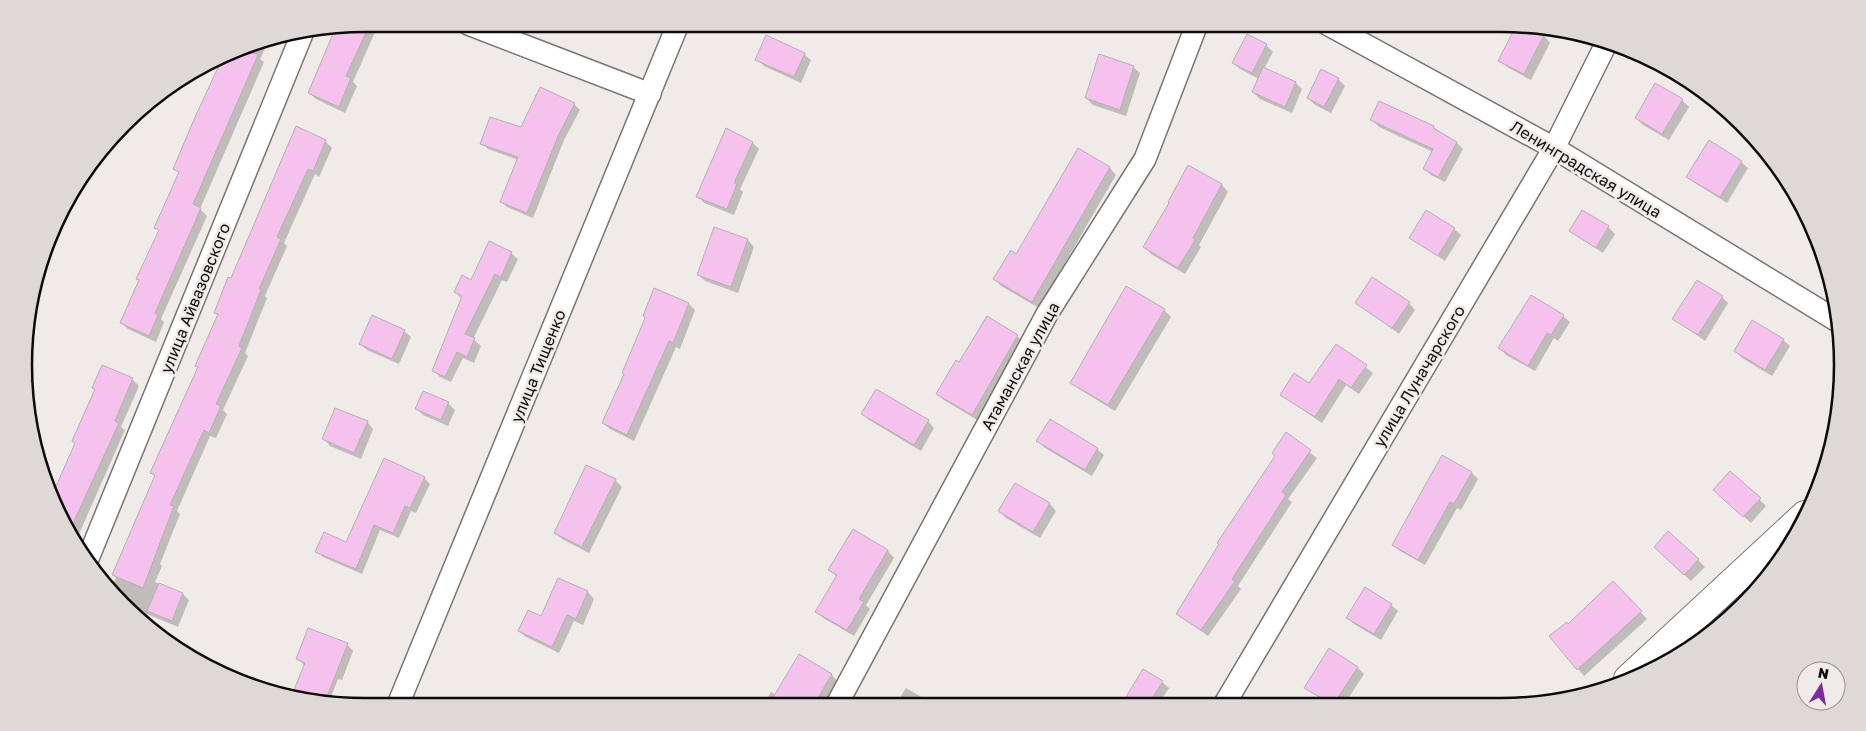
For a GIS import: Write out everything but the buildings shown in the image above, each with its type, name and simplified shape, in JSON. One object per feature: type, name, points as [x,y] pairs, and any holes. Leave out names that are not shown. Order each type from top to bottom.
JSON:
[{"type":"main road","points":[[1644,666],[1791,528]]},
{"type":"street","points":[[489,32],[650,94]]},
{"type":"street","name":"улица Тищенко","points":[[401,698],[675,32]]},
{"type":"street","name":"Атаманская улица","points":[[840,698],[1047,314],[1145,159],[1194,32]]},
{"type":"street","name":"Ленинградская улица","points":[[1345,32],[1554,148],[1830,316]]},
{"type":"street","name":"улица Айвазовского","points":[[90,553],[300,39]]},
{"type":"street","name":"улица Луначарского","points":[[1228,698],[1554,148],[1604,49]]}]
